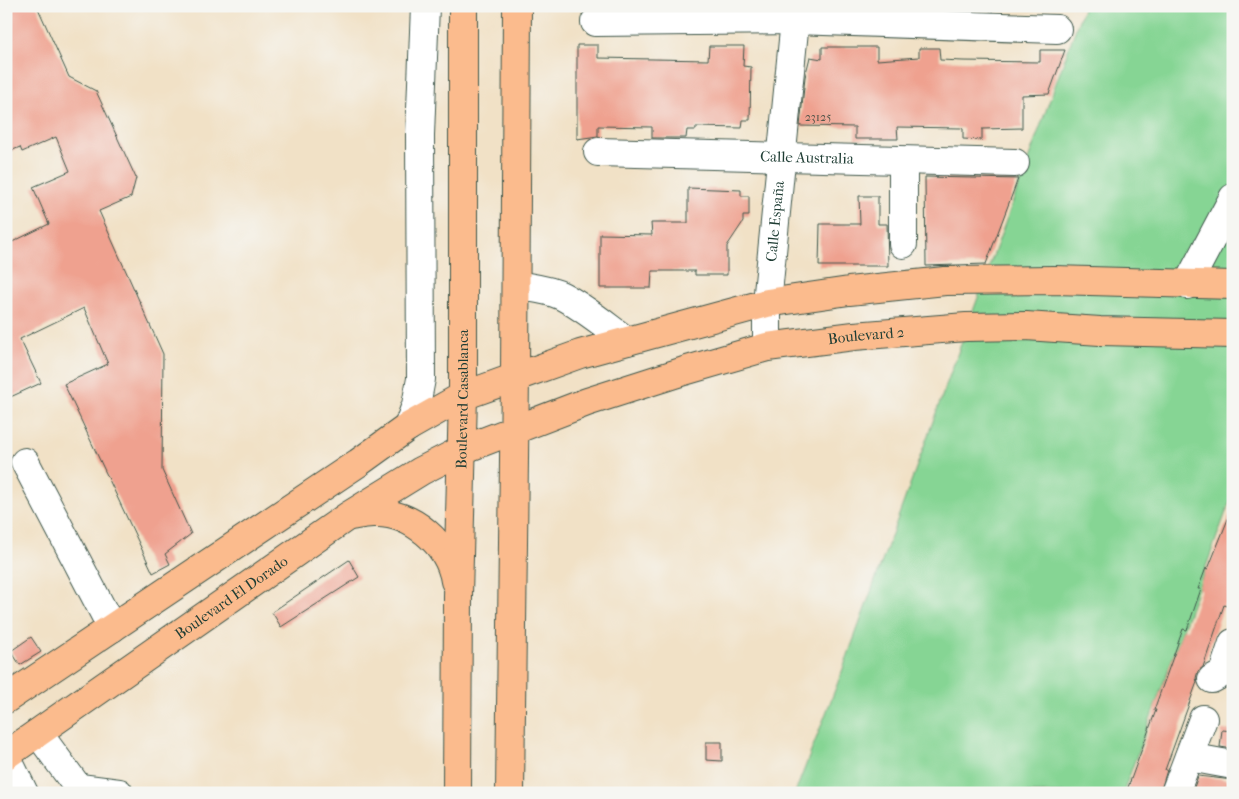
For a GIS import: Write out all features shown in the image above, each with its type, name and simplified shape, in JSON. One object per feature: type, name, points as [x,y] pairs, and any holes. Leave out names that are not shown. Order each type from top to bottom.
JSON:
[{"type":"main road","name":"Boulevard Casablanca","points":[[457,793],[458,596],[463,396],[463,6]]},
{"type":"main road","points":[[510,793],[517,6]]},
{"type":"main road","points":[[6,699],[358,463],[408,427],[463,396],[580,354],[767,303],[849,291],[945,281],[1054,280],[1233,285]]},
{"type":"main road","name":"Boulevard 2","points":[[462,450],[605,396],[684,371],[767,348],[854,336],[966,327],[1026,326],[1109,331],[1233,334]]},
{"type":"main road","name":"Boulevard El Dorado","points":[[6,755],[348,516],[421,471],[462,450]]},
{"type":"main road","points":[[348,516],[374,512],[400,517],[423,529],[441,547],[450,563],[454,571],[458,596]]},
{"type":"street","points":[[408,427],[416,405],[422,379],[420,135],[424,6]]},
{"type":"street","points":[[595,22],[799,13],[1057,29]]},
{"type":"street","name":"Calle España","points":[[767,348],[767,303],[781,157],[799,13]]},
{"type":"street","name":"Calle Australia","points":[[598,152],[1015,163]]},
{"type":"street","points":[[903,161],[903,244]]},
{"type":"street","points":[[1187,285],[1233,198]]},
{"type":"street","points":[[516,285],[545,290],[561,296],[627,341]]},
{"type":"street","points":[[24,462],[112,628]]},
{"type":"street","points":[[1222,676],[1233,643]]},
{"type":"street","points":[[1175,793],[1203,719]]},
{"type":"street","points":[[38,733],[81,791],[119,793]]},
{"type":"street","points":[[6,755],[24,793]]},
{"type":"street","points":[[1188,757],[1233,765]]},
{"type":"green space","points":[[1084,6],[1233,6],[1233,493],[1123,793],[795,793],[840,677]]},
{"type":"building","points":[[6,6],[37,6],[69,77],[96,91],[136,178],[131,197],[99,211],[163,354],[162,470],[191,534],[165,554],[170,564],[153,573],[64,384],[108,364],[84,308],[20,339],[41,383],[6,399],[6,245],[49,224],[33,187],[70,171],[56,137],[22,152],[20,147],[6,153]]},
{"type":"building","points":[[577,45],[598,45],[598,58],[708,60],[709,46],[744,46],[743,66],[751,67],[750,120],[743,120],[742,128],[696,127],[696,130],[687,130],[686,138],[652,138],[652,127],[598,126],[598,136],[577,139]]},
{"type":"building","points":[[822,47],[877,47],[877,60],[919,57],[919,48],[939,48],[940,60],[1040,62],[1040,50],[1065,50],[1049,94],[1022,95],[1022,128],[982,129],[982,140],[963,139],[963,129],[961,128],[897,127],[898,139],[855,139],[855,127],[800,126],[805,77],[810,57],[822,59]]},
{"type":"building","points":[[925,177],[1018,179],[986,264],[926,266]]},
{"type":"building","points":[[688,188],[741,190],[741,196],[749,196],[749,216],[743,216],[743,222],[727,246],[727,275],[695,275],[695,271],[652,271],[651,288],[600,288],[600,234],[652,235],[651,223],[688,223]]},
{"type":"building","points":[[859,196],[878,196],[878,224],[887,224],[888,266],[819,266],[820,224],[860,224]]},
{"type":"building","points":[[1232,509],[1233,588],[1226,606],[1224,605],[1203,667],[1198,671],[1197,682],[1165,770],[1167,770],[1160,793],[1126,793],[1183,629],[1187,630],[1201,589],[1198,589]]},
{"type":"building","points":[[349,560],[359,577],[281,627],[272,612]]},
{"type":"building","points":[[31,637],[41,652],[20,665],[11,651]]},
{"type":"building","points":[[1222,730],[1233,731],[1233,749],[1220,747]]},
{"type":"building","points":[[706,742],[722,742],[722,761],[706,760]]},
{"type":"building","points":[[1198,776],[1233,780],[1233,793],[1192,793]]}]
